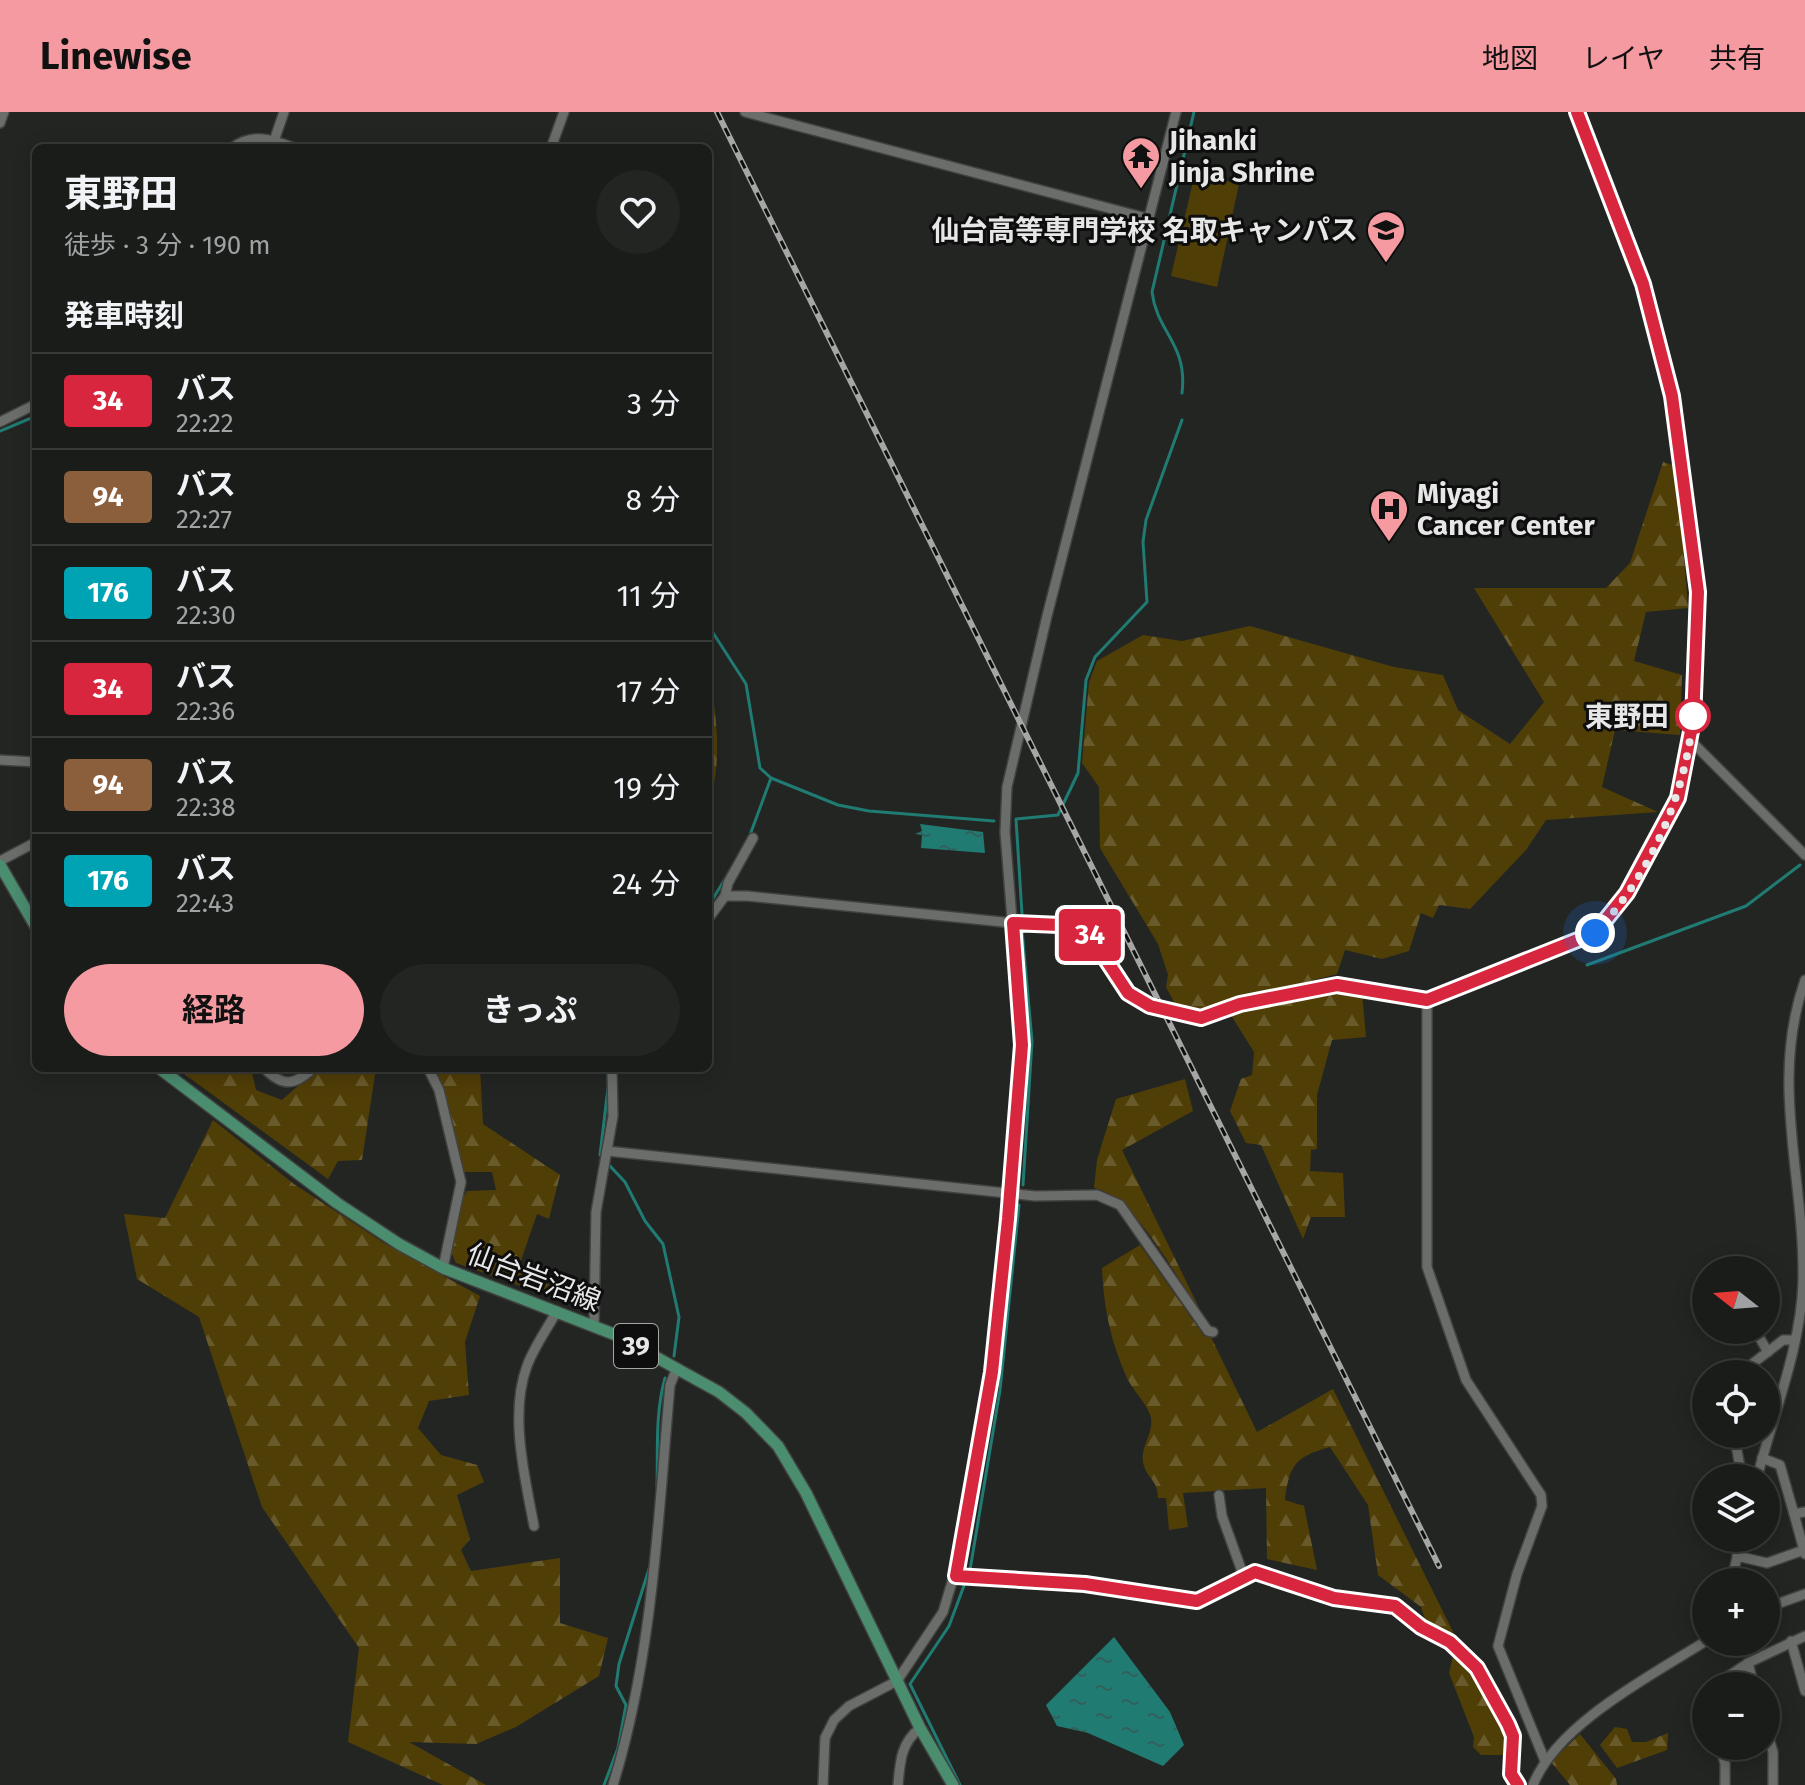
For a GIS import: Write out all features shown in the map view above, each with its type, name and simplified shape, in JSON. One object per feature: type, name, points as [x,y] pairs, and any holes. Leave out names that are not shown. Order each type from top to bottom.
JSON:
[{"type":"main road","points":[[0,863],[32,920]]},
{"type":"main road","name":"仙台岩沼線","points":[[164,1072],[337,1203],[443,1268],[594,1325],[677,1368],[746,1413],[778,1446],[806,1493],[920,1728],[953,1785]]},
{"type":"street","points":[[0,123],[4,112]]},
{"type":"street","points":[[274,141],[284,112]]},
{"type":"street","points":[[552,144],[564,112]]},
{"type":"street","points":[[745,112],[1150,219]]},
{"type":"street","points":[[823,1785],[825,1738],[834,1720],[849,1706],[897,1681],[937,1623],[956,1576],[992,1372],[1010,1193],[1022,1026],[1005,832],[1007,787],[1047,616],[1176,112]]},
{"type":"street","points":[[725,896],[1013,923],[1084,926],[1128,993],[1150,1006],[1201,1018],[1240,1004],[1337,985],[1427,1000],[1595,933],[1627,893],[1678,798],[1693,721],[1698,592],[1672,396],[1643,284],[1577,112]]},
{"type":"street","points":[[239,144],[249,138],[283,144]]},
{"type":"street","points":[[1,421],[32,406]]},
{"type":"street","points":[[1689,739],[1805,855]]},
{"type":"street","points":[[0,760],[32,762]]},
{"type":"street","points":[[712,914],[725,896],[728,883],[753,838]]},
{"type":"street","points":[[0,863],[32,844]]},
{"type":"street","points":[[1760,1464],[1801,1308],[1803,1267],[1787,1060],[1805,980]]},
{"type":"street","points":[[1427,1000],[1427,1267],[1466,1380],[1541,1495],[1542,1506],[1517,1574],[1498,1646],[1545,1761]]},
{"type":"street","points":[[268,1072],[274,1078],[291,1084],[299,1082],[309,1072]]},
{"type":"street","points":[[430,1072],[439,1090],[461,1182],[448,1229],[443,1268]]},
{"type":"street","points":[[594,1325],[596,1212],[601,1169],[613,1116],[612,1072]]},
{"type":"street","points":[[607,1151],[1010,1193],[1097,1195],[1113,1200],[1147,1242],[1208,1331],[1213,1332]]},
{"type":"street","points":[[534,1526],[524,1468],[522,1390],[528,1365],[557,1311]]},
{"type":"street","points":[[1757,1360],[1783,1340],[1793,1340]]},
{"type":"street","points":[[1763,1344],[1768,1352]]},
{"type":"street","points":[[613,1785],[630,1721],[654,1583],[670,1385],[677,1368]]},
{"type":"street","points":[[1737,1556],[1767,1563],[1804,1552],[1780,1465],[1762,1458]]},
{"type":"street","points":[[1219,1495],[1222,1516],[1244,1577]]},
{"type":"street","points":[[1794,1514],[1805,1512]]},
{"type":"street","points":[[1734,1568],[1738,1552]]},
{"type":"street","points":[[956,1576],[1085,1584],[1197,1601],[1255,1572],[1334,1598],[1380,1601],[1395,1606],[1421,1627],[1450,1642],[1477,1668],[1513,1736],[1511,1774],[1518,1785]]},
{"type":"street","points":[[1780,1603],[1805,1594]]},
{"type":"street","points":[[1735,1672],[1805,1636]]},
{"type":"street","points":[[1791,1641],[1805,1691]]},
{"type":"street","points":[[1533,1785],[1545,1761],[1587,1721],[1692,1650]]},
{"type":"street","points":[[1748,1663],[1750,1672]]},
{"type":"street","points":[[898,1785],[902,1752],[908,1738],[920,1728]]},
{"type":"street","points":[[1724,1760],[1725,1785]]},
{"type":"street","points":[[1773,1760],[1773,1785]]},
{"type":"green space","points":[[1195,173],[1239,184],[1217,287],[1171,276]]},
{"type":"green space","points":[[1663,462],[1677,466],[1688,608],[1646,612],[1634,661],[1682,675],[1680,735],[1615,730],[1602,787],[1658,812],[1546,820],[1526,850],[1470,909],[1439,905],[1433,918],[1421,913],[1409,951],[1382,959],[1345,950],[1337,974],[1195,1011],[1175,1004],[1166,987],[1168,975],[1158,944],[1100,848],[1099,787],[1082,763],[1089,682],[1097,661],[1143,635],[1182,641],[1250,626],[1394,667],[1443,675],[1458,710],[1510,744],[1544,702],[1474,588],[1606,588],[1630,563]]},
{"type":"green space","points":[[712,693],[717,739],[712,793]]},
{"type":"green space","points":[[1334,992],[1362,993],[1366,1037],[1332,1040],[1317,1095],[1317,1149],[1311,1150],[1310,1171],[1343,1173],[1345,1217],[1311,1217],[1303,1239],[1261,1145],[1246,1143],[1230,1111],[1241,1079],[1252,1075],[1254,1052],[1229,1012]]},
{"type":"green space","points":[[181,1072],[252,1072],[256,1090],[282,1100],[314,1072],[375,1072],[362,1160],[338,1161],[328,1179]]},
{"type":"green space","points":[[429,1072],[480,1072],[483,1124],[560,1175],[549,1219],[537,1214],[518,1269],[562,1291],[560,1300],[456,1263],[449,1235],[453,1218],[467,1191],[496,1190],[492,1172],[464,1172],[441,1089]]},
{"type":"green space","points":[[1185,1079],[1193,1111],[1122,1150],[1205,1320],[1141,1224],[1110,1194],[1094,1188],[1097,1160],[1116,1099]]},
{"type":"green space","points":[[213,1120],[294,1184],[384,1243],[480,1296],[465,1342],[469,1395],[429,1401],[418,1428],[441,1455],[477,1465],[484,1482],[457,1495],[470,1539],[461,1550],[471,1571],[560,1558],[560,1623],[608,1638],[599,1676],[516,1727],[476,1744],[409,1742],[486,1785],[443,1785],[348,1742],[359,1648],[262,1507],[199,1317],[137,1279],[124,1214],[165,1218]]},
{"type":"green space","points":[[1140,1245],[1204,1336],[1210,1335],[1257,1432],[1333,1389],[1456,1638],[1425,1619],[1421,1607],[1378,1575],[1368,1505],[1330,1447],[1309,1454],[1296,1464],[1289,1478],[1285,1500],[1304,1506],[1317,1570],[1267,1559],[1266,1488],[1183,1493],[1188,1527],[1169,1530],[1166,1498],[1158,1498],[1157,1488],[1144,1466],[1144,1447],[1151,1418],[1120,1362],[1104,1297],[1102,1268]]},
{"type":"green space","points":[[1454,1652],[1491,1699],[1503,1727],[1506,1755],[1481,1755],[1473,1747],[1474,1737],[1449,1673]]},
{"type":"green space","points":[[1615,1727],[1627,1729],[1632,1742],[1646,1742],[1668,1733],[1667,1750],[1617,1768],[1600,1745]]},
{"type":"green space","points":[[1580,1734],[1616,1779],[1617,1785],[1570,1785],[1551,1762]]},
{"type":"water","points":[[920,824],[983,832],[985,853],[921,848],[922,835],[915,834],[922,831]]},
{"type":"water","points":[[1114,1637],[1170,1712],[1184,1745],[1163,1766],[1088,1733],[1057,1726],[1046,1705]]},
{"type":"waterway","points":[[1182,393],[1181,362],[1155,306],[1152,292],[1194,112]]},
{"type":"waterway","points":[[0,431],[32,418]]},
{"type":"waterway","points":[[1022,914],[1016,819],[1058,815],[1078,773],[1086,680],[1095,657],[1147,602],[1143,542],[1146,520],[1182,420]]},
{"type":"waterway","points":[[712,631],[746,684],[760,768],[771,778],[838,805],[869,811],[994,821]]},
{"type":"waterway","points":[[750,835],[771,778]]},
{"type":"waterway","points":[[712,900],[737,859]]},
{"type":"waterway","points":[[1587,965],[1746,906],[1800,865]]},
{"type":"waterway","points":[[1022,930],[1032,1041],[1023,1185]]},
{"type":"waterway","points":[[607,1072],[608,1080]]},
{"type":"waterway","points":[[600,1155],[608,1088]]},
{"type":"waterway","points":[[610,1166],[625,1182],[645,1221],[663,1244],[679,1317],[674,1356]]},
{"type":"waterway","points":[[970,1570],[1000,1390],[1019,1205]]},
{"type":"waterway","points":[[657,1486],[658,1418],[665,1378]]},
{"type":"waterway","points":[[604,1785],[618,1748],[626,1705],[616,1686],[619,1664],[649,1569]]},
{"type":"waterway","points":[[960,1785],[910,1684],[949,1626],[965,1583]]},
{"type":"railway","points":[[717,112],[1439,1566]]},
{"type":"bus line","name":"34","points":[[1518,1785],[1511,1774],[1513,1736],[1477,1668],[1450,1642],[1421,1627],[1395,1606],[1366,1599],[1334,1598],[1255,1572],[1197,1601],[1085,1584],[956,1576],[992,1372],[1008,1219],[1022,1045],[1013,923],[1084,926],[1128,993],[1150,1006],[1201,1018],[1240,1004],[1337,985],[1427,1000],[1542,957],[1595,933],[1627,893],[1678,798],[1693,721],[1698,592],[1681,447],[1672,396],[1643,284],[1577,112]]},
{"type":"place","name":"Jihanki Jinja Shrine","points":[[1141,190]]},
{"type":"place","name":"仙台高等専門学校 名取キャンパス","points":[[1386,264]]},
{"type":"place","name":"Miyagi Cancer Center","points":[[1389,543]]},
{"type":"place","name":"東野田","points":[[1693,716]]},
{"type":"route","points":[[1595,933],[1627,893],[1678,798],[1693,716]]}]
